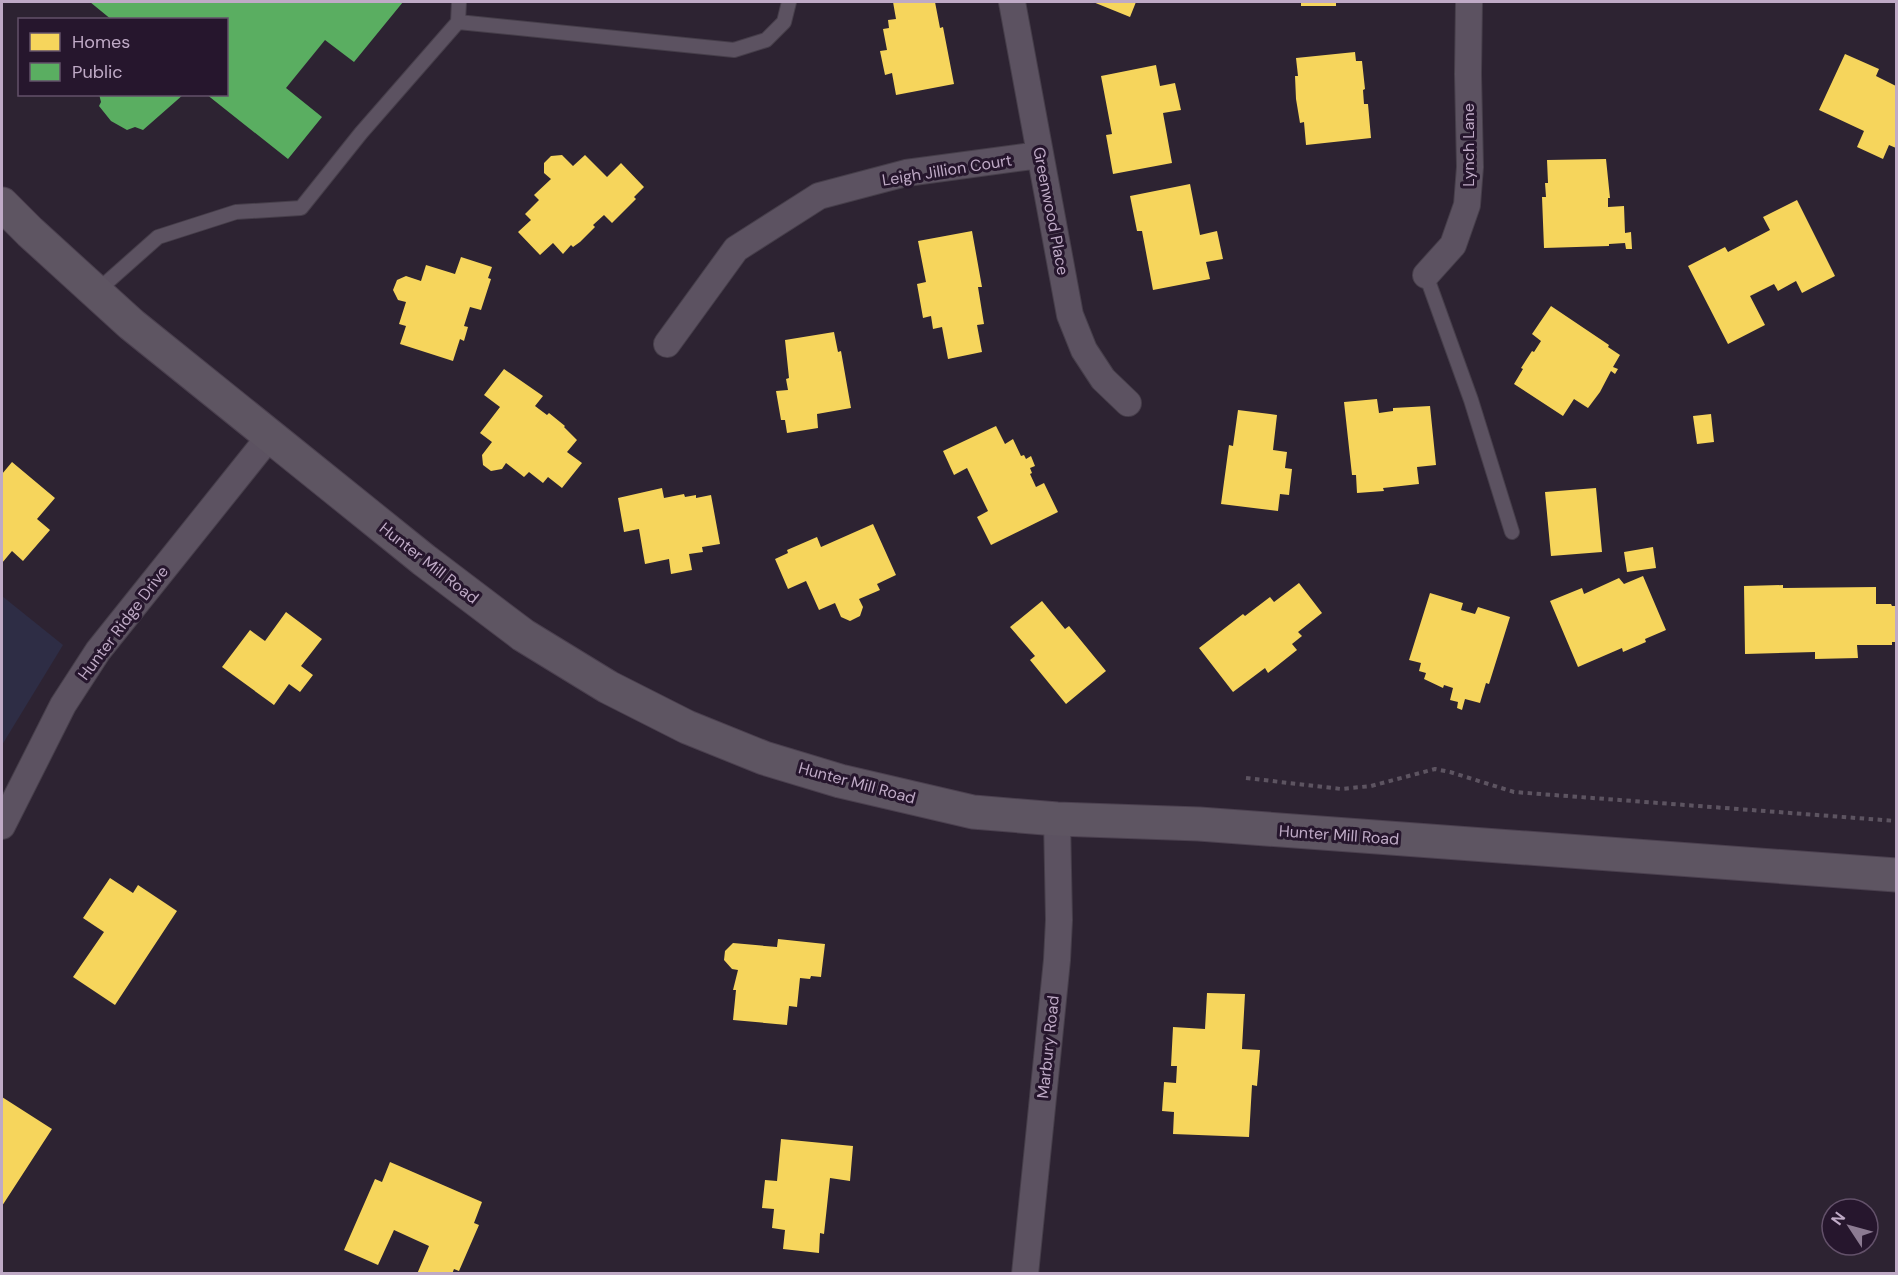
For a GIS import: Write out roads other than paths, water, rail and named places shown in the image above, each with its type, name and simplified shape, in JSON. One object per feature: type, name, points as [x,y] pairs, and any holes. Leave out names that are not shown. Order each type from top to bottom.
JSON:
[{"type":"main road","name":"Hunter Mill Road","points":[[2,204],[131,324],[424,560],[523,635],[608,687],[687,727],[764,758],[840,781],[973,812],[1056,819],[1199,824],[1896,875]]},
{"type":"street","name":"Greenwood Place","points":[[1012,2],[1070,315],[1084,350],[1103,379],[1128,403]]},
{"type":"street","name":"Lynch Lane","points":[[1426,275],[1453,245],[1467,205],[1470,166],[1469,2]]},
{"type":"street","name":"Leigh Jillion Court","points":[[667,344],[736,249],[819,196],[906,173],[1040,155]]},
{"type":"street","name":"Hunter Ridge Drive","points":[[2,826],[63,705],[98,651],[270,436]]},
{"type":"street","name":"Marbury Road","points":[[1025,1274],[1057,960],[1059,920],[1056,819]]},
{"type":"lane","points":[[96,292],[158,237],[237,212],[301,208],[361,133],[459,22],[459,2]]},
{"type":"lane","points":[[459,22],[734,50],[766,40],[783,22],[789,2]]},
{"type":"lane","points":[[1426,275],[1471,400],[1512,532]]}]
